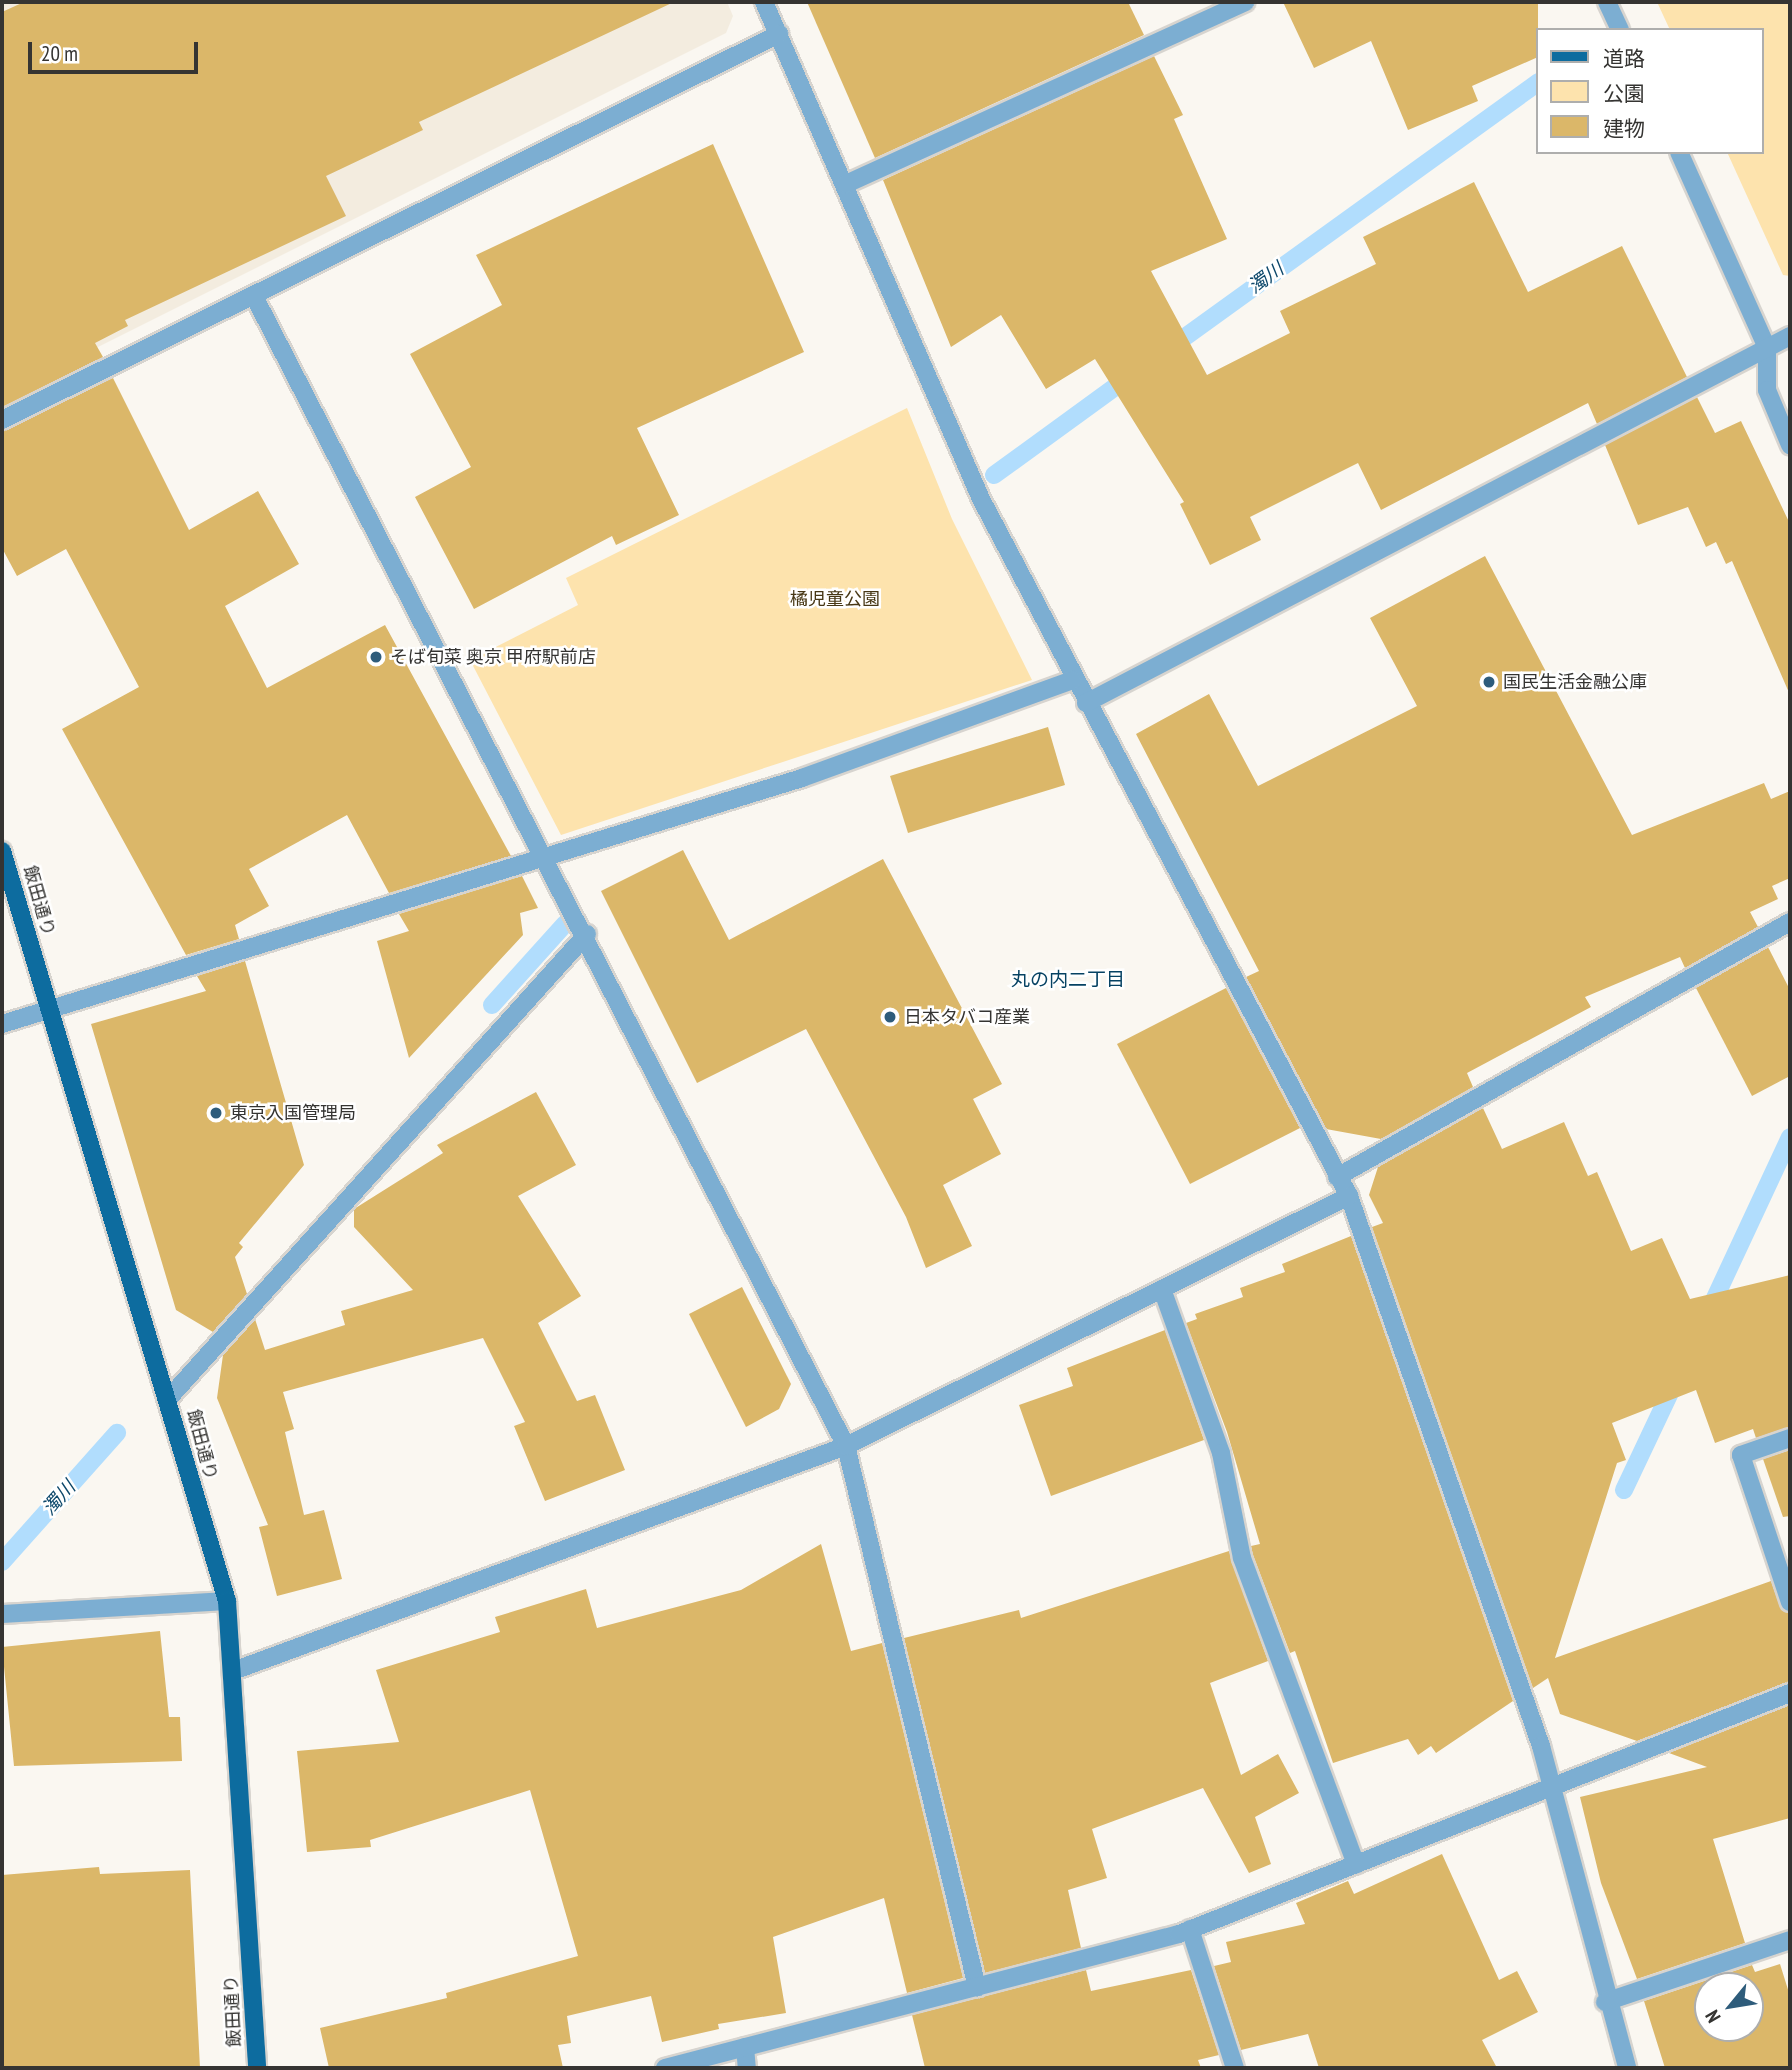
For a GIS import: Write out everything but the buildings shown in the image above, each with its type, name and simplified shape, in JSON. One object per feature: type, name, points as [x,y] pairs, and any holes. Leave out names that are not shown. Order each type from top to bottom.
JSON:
[{"type":"main road","name":"飯田通り","points":[[2,851],[227,1601],[257,2068]]},
{"type":"street","points":[[764,2],[846,184],[981,499],[1072,680],[1349,1196],[1551,1788],[1605,2002],[1628,2068]]},
{"type":"street","points":[[846,184],[1245,2]]},
{"type":"street","points":[[1607,2],[1619,28]]},
{"type":"street","points":[[2,420],[255,298],[779,34]]},
{"type":"street","points":[[1680,154],[1767,348],[1767,390],[1790,445]]},
{"type":"street","points":[[255,298],[587,934],[846,1446],[977,1987]]},
{"type":"street","points":[[1086,703],[1790,336]]},
{"type":"street","points":[[2,1024],[547,859],[802,778],[1072,680]]},
{"type":"street","points":[[1338,1177],[1790,922]]},
{"type":"street","points":[[168,1399],[587,934]]},
{"type":"street","points":[[233,1671],[846,1446],[1349,1196]]},
{"type":"street","points":[[1162,1289],[1220,1453],[1242,1558],[1356,1864]]},
{"type":"street","points":[[1790,1438],[1741,1455],[1790,1601]]},
{"type":"street","points":[[2,1614],[227,1601]]},
{"type":"street","points":[[665,2068],[1190,1930],[1790,1693]]},
{"type":"street","points":[[1190,1930],[1235,2068]]},
{"type":"street","points":[[1605,2002],[1790,1940]]},
{"type":"street","points":[[745,2047],[747,2068]]},
{"type":"shaded area","points":[[2,2],[727,2],[733,16],[726,33],[2,395]]},
{"type":"green space","points":[[1657,2],[1790,2],[1790,276],[1783,275],[1728,154],[1764,154],[1764,28],[1669,28]]},
{"type":"green space","name":"橘児童公園","points":[[907,408],[952,519],[1032,680],[561,835],[470,660],[578,605],[566,578]]},
{"type":"waterway","name":"濁川","points":[[1167,350],[1536,83]]},
{"type":"waterway","name":"濁川","points":[[994,475],[1133,374]]},
{"type":"waterway","points":[[492,1005],[565,924]]},
{"type":"waterway","points":[[1708,1313],[1790,1137]]},
{"type":"waterway","points":[[1624,1490],[1675,1382]]},
{"type":"waterway","name":"濁川","points":[[2,1562],[117,1433]]},
{"type":"place","name":"そば旬菜 奥京 甲府駅前店","points":[[376,657]]},
{"type":"place","name":"国民生活金融公庫","points":[[1489,682]]},
{"type":"place","name":"日本タバコ産業","points":[[890,1017]]},
{"type":"place","name":"東京入国管理局","points":[[216,1113]]},
{"type":"district","name":"丸の内二丁目","points":[[1068,980]]}]
